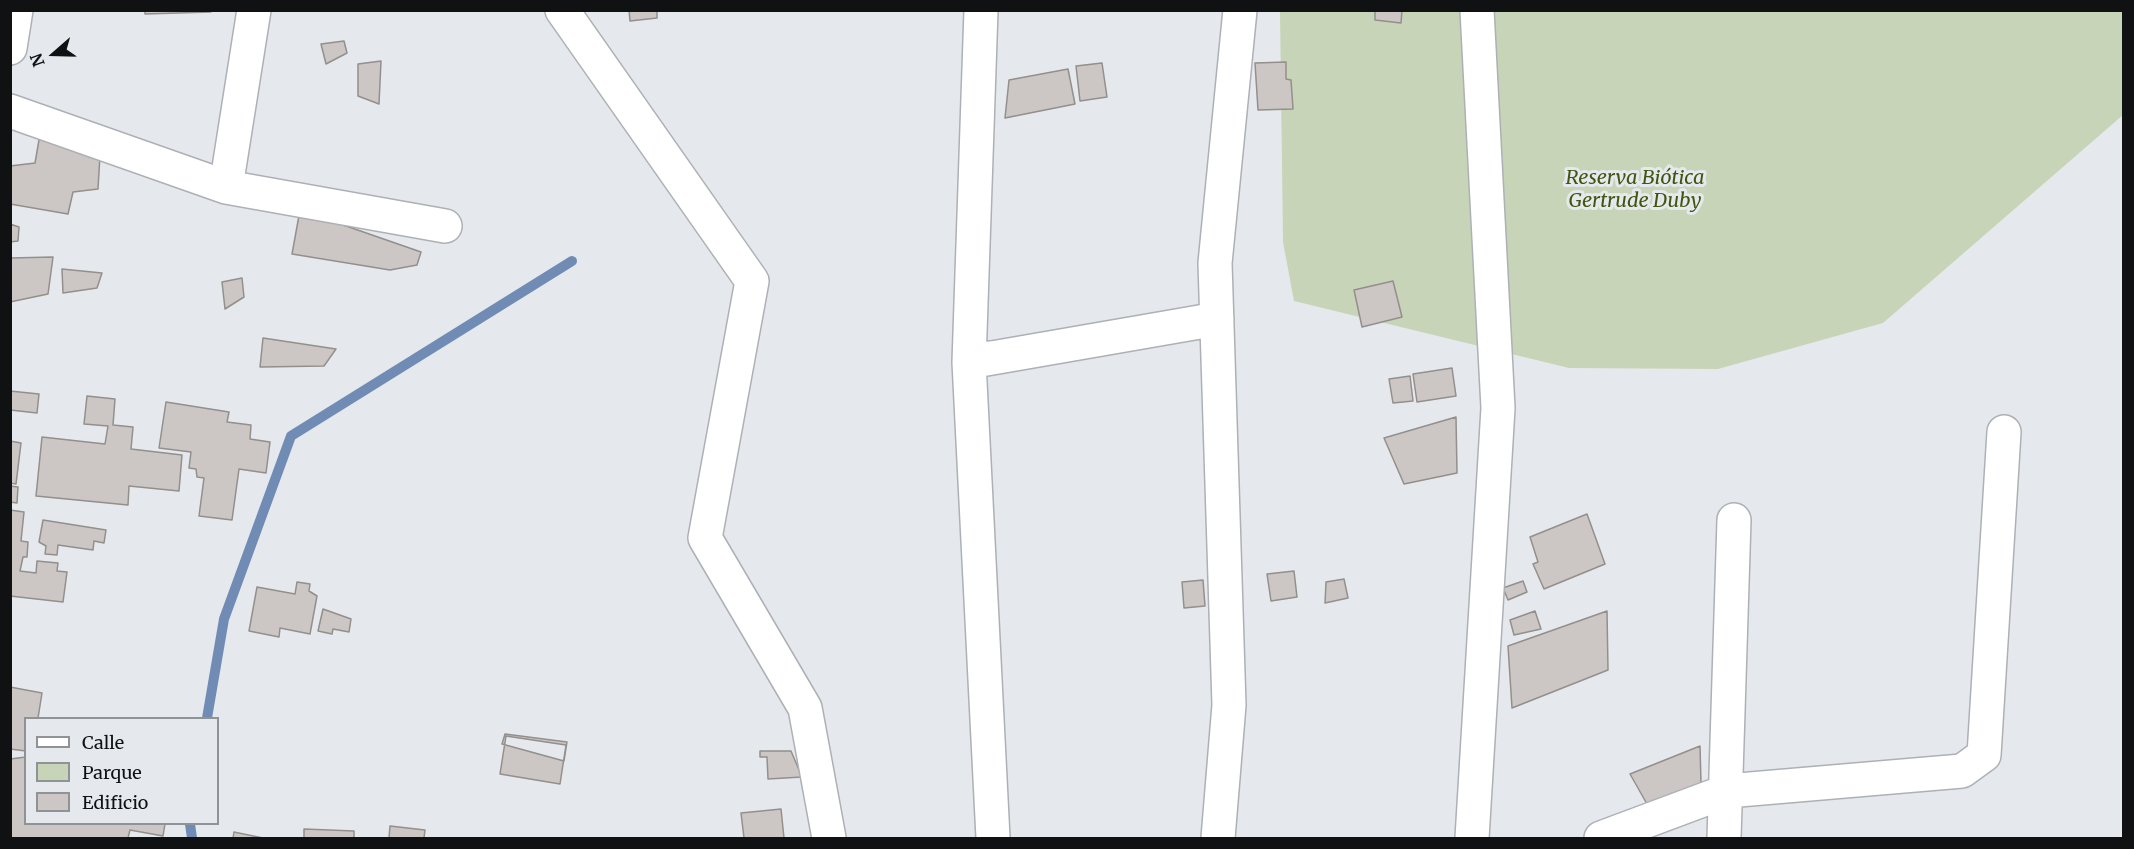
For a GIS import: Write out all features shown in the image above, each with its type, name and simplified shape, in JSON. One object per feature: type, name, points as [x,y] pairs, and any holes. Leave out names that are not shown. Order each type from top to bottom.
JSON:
[{"type":"street","points":[[10,48],[16,10]]},
{"type":"street","points":[[226,187],[254,10]]},
{"type":"street","points":[[562,10],[752,281],[705,538],[805,708],[829,838]]},
{"type":"street","points":[[978,10],[969,362],[993,838]]},
{"type":"street","points":[[1218,838],[1229,705],[1215,263],[1240,10]]},
{"type":"street","points":[[1472,838],[1498,408],[1477,10]]},
{"type":"street","points":[[10,111],[226,187],[445,226]]},
{"type":"street","points":[[969,362],[1217,320]]},
{"type":"street","points":[[1601,838],[1727,791],[1962,771],[1984,755],[2004,432]]},
{"type":"street","points":[[1724,838],[1734,520]]},
{"type":"green space","name":"Reserva Biótica Gertrude Duby","points":[[1280,11],[2123,11],[2123,115],[1883,323],[1718,369],[1569,368],[1294,301],[1283,242]]},
{"type":"building","points":[[145,10],[211,10],[211,12],[145,14]]},
{"type":"building","points":[[629,10],[657,10],[657,18],[630,21]]},
{"type":"building","points":[[1375,10],[1402,10],[1401,23],[1375,20]]},
{"type":"building","points":[[344,41],[347,53],[326,64],[321,44]]},
{"type":"building","points":[[381,61],[379,104],[358,96],[358,64]]},
{"type":"building","points":[[1286,62],[1286,79],[1291,80],[1293,109],[1258,110],[1255,63]]},
{"type":"building","points":[[1102,63],[1107,97],[1080,101],[1076,66]]},
{"type":"building","points":[[1068,69],[1075,104],[1005,118],[1009,80]]},
{"type":"building","points":[[40,134],[100,155],[98,189],[73,192],[68,214],[10,204],[10,166],[35,163]]},
{"type":"building","points":[[300,210],[421,252],[417,265],[390,270],[292,254]]},
{"type":"building","points":[[10,224],[19,227],[18,241],[10,242]]},
{"type":"building","points":[[53,257],[48,294],[10,302],[10,258]]},
{"type":"building","points":[[62,269],[102,273],[97,288],[63,293]]},
{"type":"building","points":[[242,278],[244,297],[225,309],[222,282]]},
{"type":"building","points":[[1393,281],[1402,317],[1362,327],[1354,290]]},
{"type":"building","points":[[263,338],[336,349],[324,366],[260,367]]},
{"type":"building","points":[[1452,368],[1456,396],[1417,402],[1413,374]]},
{"type":"building","points":[[1410,376],[1413,401],[1393,403],[1389,379]]},
{"type":"building","points":[[10,391],[39,394],[37,413],[10,410]]},
{"type":"building","points":[[87,396],[115,399],[113,425],[133,427],[131,449],[182,455],[179,491],[129,486],[128,505],[36,496],[42,437],[105,444],[108,426],[84,424]]},
{"type":"building","points":[[166,402],[229,412],[227,422],[251,425],[250,439],[270,442],[266,473],[239,469],[232,520],[199,516],[204,478],[197,477],[196,469],[189,468],[191,452],[159,448]]},
{"type":"building","points":[[1456,417],[1457,473],[1404,484],[1384,438]]},
{"type":"building","points":[[10,441],[21,443],[16,484],[10,483]]},
{"type":"building","points":[[10,486],[18,487],[17,503],[10,502]]},
{"type":"building","points":[[10,510],[24,512],[21,541],[28,542],[27,557],[23,557],[20,571],[36,573],[37,561],[58,563],[57,571],[67,572],[63,602],[10,596]]},
{"type":"building","points":[[1587,514],[1605,564],[1544,589],[1533,564],[1538,562],[1530,537]]},
{"type":"building","points":[[43,520],[106,530],[104,543],[94,541],[93,550],[58,545],[57,555],[45,554],[46,546],[39,542]]},
{"type":"building","points":[[1294,571],[1297,597],[1271,601],[1267,574]]},
{"type":"building","points":[[1344,579],[1348,598],[1325,603],[1326,582]]},
{"type":"building","points":[[1203,580],[1205,606],[1184,608],[1182,582]]},
{"type":"building","points":[[1523,581],[1527,592],[1508,600],[1503,588]]},
{"type":"building","points":[[297,582],[310,584],[309,591],[317,596],[310,634],[280,628],[279,637],[249,631],[257,587],[295,594]]},
{"type":"building","points":[[323,609],[351,619],[349,632],[333,629],[332,634],[318,631]]},
{"type":"building","points":[[1535,611],[1541,629],[1514,635],[1510,620]]},
{"type":"building","points":[[1607,611],[1608,670],[1512,708],[1508,646]]},
{"type":"building","points":[[10,687],[42,693],[38,717],[24,717],[24,751],[10,749]]},
{"type":"building","points":[[505,734],[567,742],[564,761],[502,744]]},
{"type":"building","points":[[506,736],[566,745],[560,784],[500,774]]},
{"type":"building","points":[[1700,746],[1701,783],[1647,804],[1630,774]]},
{"type":"building","points":[[760,751],[791,751],[802,777],[768,779],[767,757],[760,757]]},
{"type":"building","points":[[24,757],[24,825],[165,825],[163,836],[130,830],[128,838],[10,838],[10,759]]},
{"type":"building","points":[[781,809],[784,838],[744,838],[741,813]]},
{"type":"building","points":[[390,826],[425,830],[424,838],[389,838]]},
{"type":"building","points":[[304,829],[354,831],[354,838],[304,838]]},
{"type":"building","points":[[234,832],[263,838],[233,838]]},
{"type":"waterway","points":[[207,717],[224,619],[291,436],[572,261]]},
{"type":"waterway","points":[[190,825],[192,838]]}]
